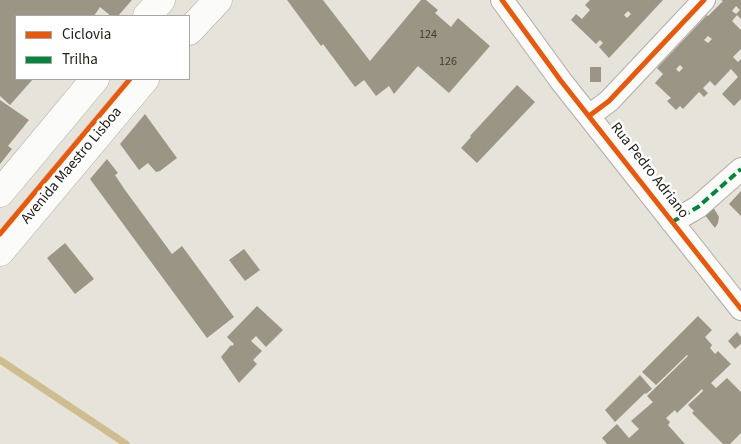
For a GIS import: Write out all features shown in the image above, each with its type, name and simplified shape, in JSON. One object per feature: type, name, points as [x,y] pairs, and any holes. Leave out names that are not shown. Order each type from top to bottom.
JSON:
[{"type":"highway","points":[[148,15],[160,0]]},
{"type":"highway","points":[[190,30],[218,0]]},
{"type":"highway","points":[[0,193],[94,80]]},
{"type":"highway","name":"Avenida Maestro Lisboa","points":[[0,252],[144,80]]},
{"type":"street","name":"Rua Pedro Adriano","points":[[502,0],[556,75],[741,309]]},
{"type":"street","points":[[589,116],[609,101],[704,0]]},
{"type":"street","points":[[672,222],[698,208],[741,169]]},
{"type":"building","points":[[0,0],[132,0],[119,15],[110,15],[100,7],[95,15],[15,15],[15,80],[32,80],[10,105],[0,96]]},
{"type":"building","points":[[287,0],[323,0],[370,61],[421,0],[426,0],[438,10],[435,13],[451,27],[458,18],[490,46],[449,93],[418,66],[394,94],[389,86],[376,96],[364,80],[355,87],[323,44],[321,46]]},
{"type":"building","points":[[590,0],[663,0],[609,58],[599,47],[603,43],[600,40],[596,44],[571,20],[576,14],[582,19],[590,10],[585,5]],"holes":[[[628,11],[631,14],[627,18],[624,15]]]},
{"type":"building","points":[[721,0],[741,0],[741,19],[737,15],[732,21],[741,30],[741,49],[733,57],[738,62],[741,59],[741,99],[734,106],[722,94],[738,77],[731,69],[715,86],[710,81],[703,88],[708,93],[704,97],[699,92],[683,109],[680,106],[676,110],[667,101],[671,98],[655,83],[663,74],[657,68],[707,15],[723,1]],"holes":[[[736,6],[740,10],[736,14],[732,11]],[[708,36],[712,39],[708,43],[704,40]],[[680,65],[683,68],[679,72],[676,69]]]},
{"type":"building","points":[[590,67],[601,67],[601,82],[590,82]]},
{"type":"building","points":[[517,85],[535,102],[477,163],[461,148]]},
{"type":"building","points":[[0,100],[29,120],[8,146],[12,149],[0,164]]},
{"type":"building","points":[[145,114],[177,158],[156,172],[148,163],[139,170],[120,144]]},
{"type":"building","points":[[107,159],[118,173],[115,175],[125,190],[172,254],[182,246],[234,317],[207,338],[90,179]]},
{"type":"building","points":[[741,191],[741,216],[729,204]]},
{"type":"building","points":[[713,207],[719,217],[715,228],[704,214]]},
{"type":"building","points":[[65,243],[94,279],[75,294],[47,258]]},
{"type":"building","points":[[244,249],[260,270],[245,281],[229,260]]},
{"type":"building","points":[[257,306],[283,330],[266,347],[256,336],[251,341],[262,351],[253,360],[257,364],[239,383],[221,357],[234,344],[227,337]]},
{"type":"building","points":[[698,316],[712,330],[705,337],[712,345],[710,348],[715,354],[718,351],[731,364],[711,383],[716,388],[727,378],[741,392],[741,433],[730,444],[723,444],[692,413],[694,411],[688,405],[703,391],[702,389],[677,413],[675,410],[666,418],[670,422],[668,425],[685,444],[607,444],[602,438],[617,424],[629,438],[639,429],[631,421],[653,402],[647,396],[688,356],[656,385],[642,372]]},
{"type":"building","points":[[737,332],[741,337],[741,344],[735,349],[728,341]]},
{"type":"building","points":[[640,375],[652,389],[645,393],[615,422],[605,410]]},
{"type":"waterway","points":[[0,360],[126,444]]},
{"type":"marked path","points":[[672,222],[698,207],[741,169]]},
{"type":"cycle path","points":[[502,0],[561,81],[741,309]]},
{"type":"cycle path","points":[[589,116],[609,101],[704,0]]},
{"type":"cycle path","points":[[0,234],[129,80]]}]
